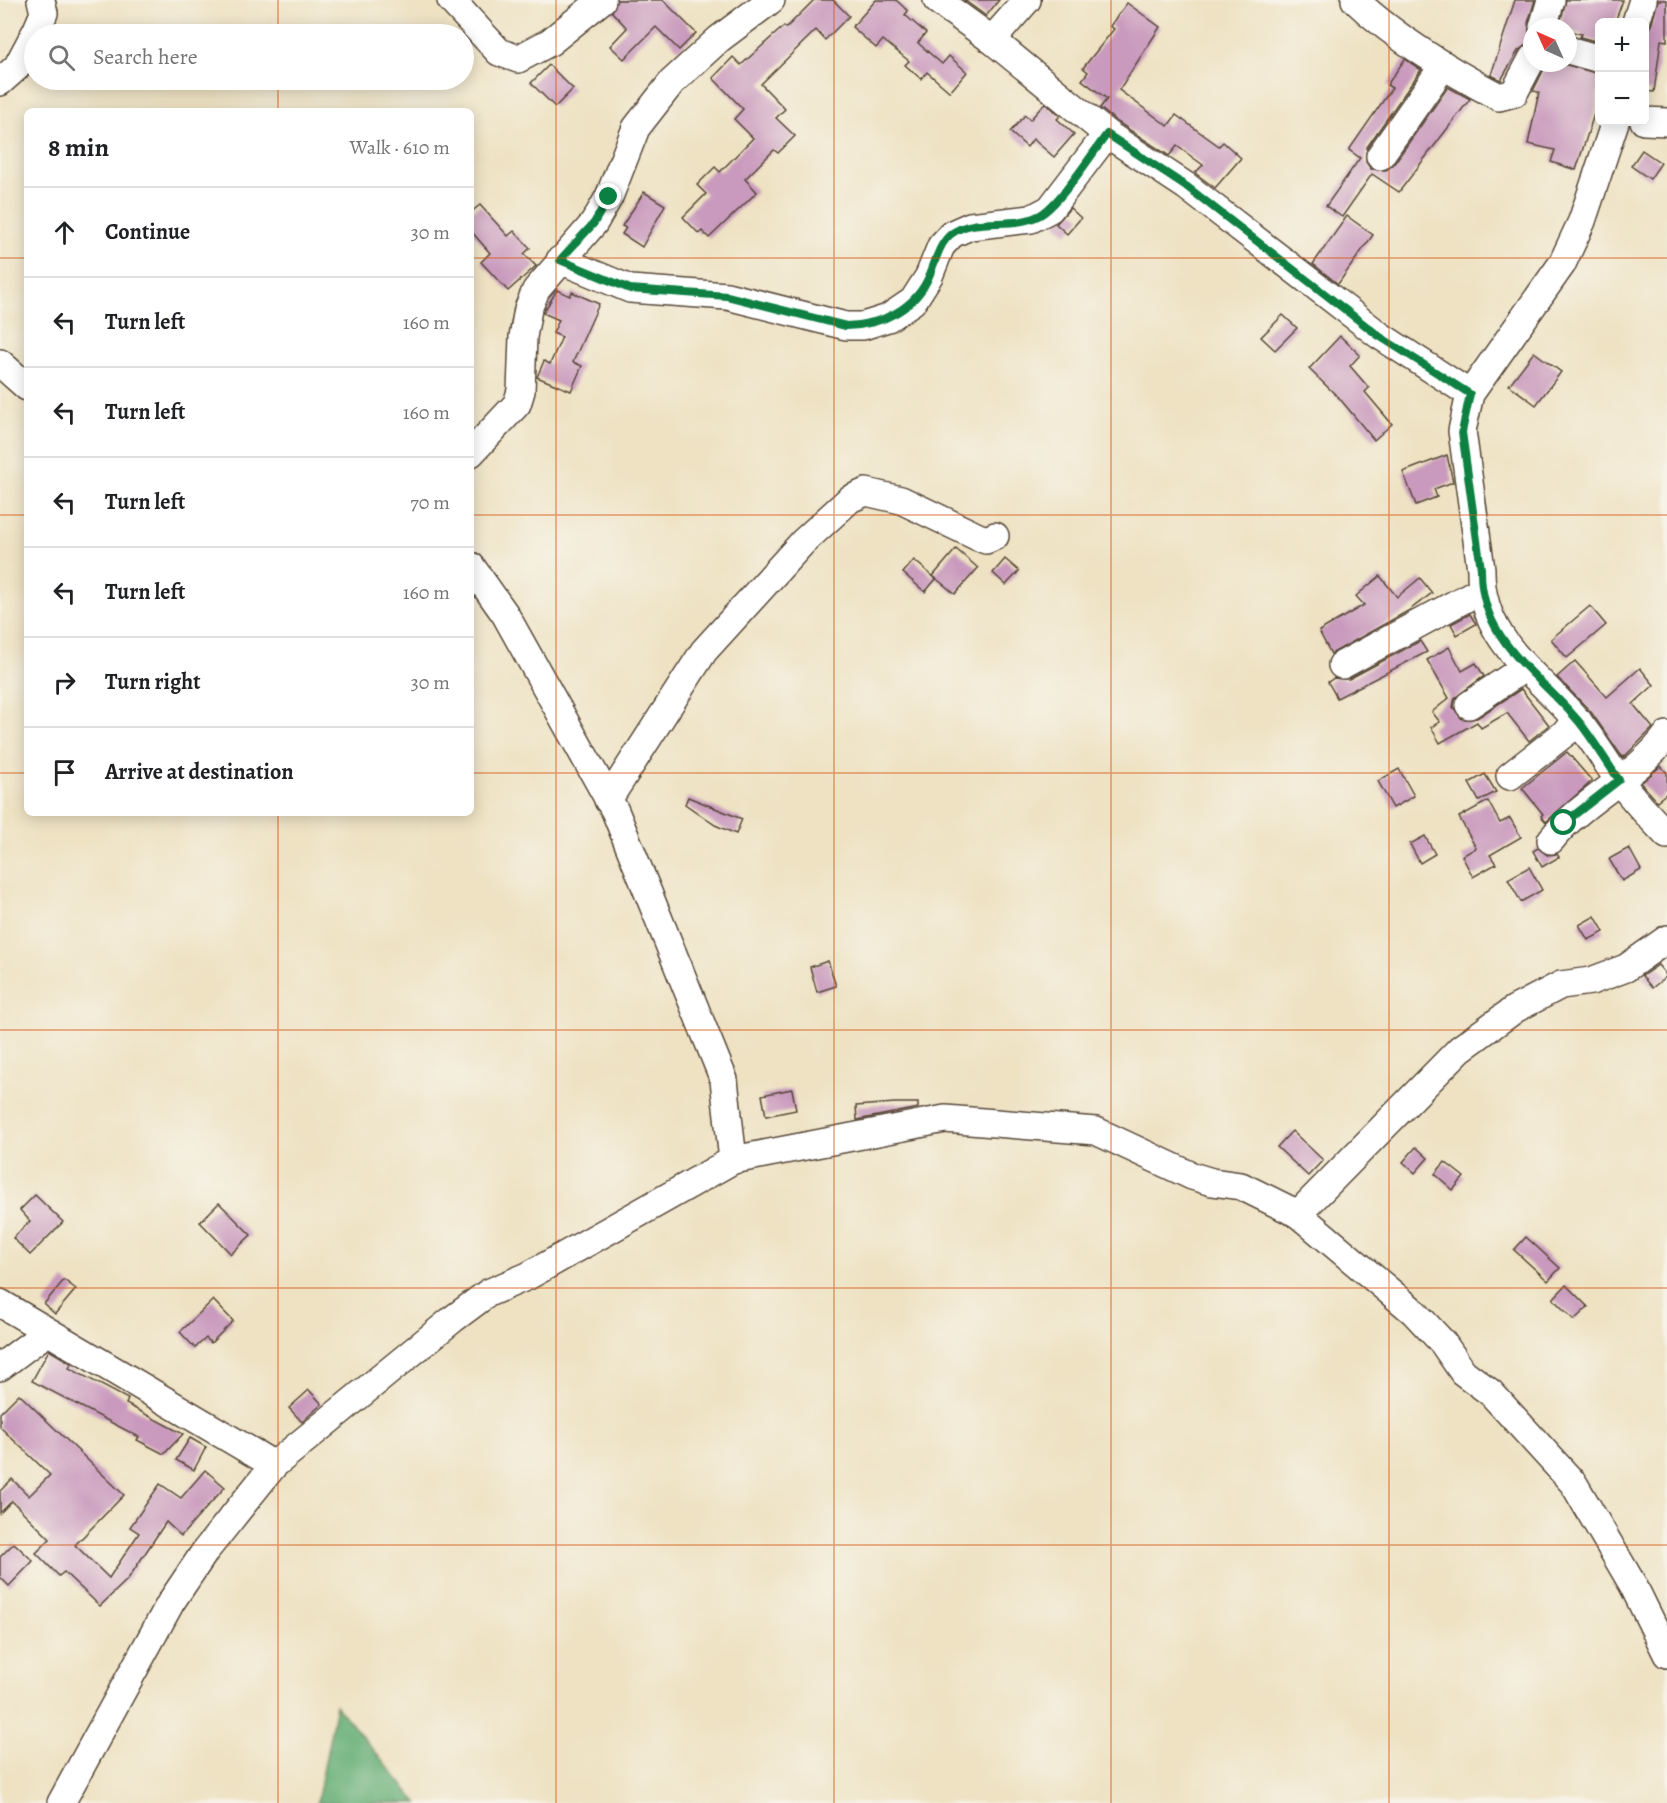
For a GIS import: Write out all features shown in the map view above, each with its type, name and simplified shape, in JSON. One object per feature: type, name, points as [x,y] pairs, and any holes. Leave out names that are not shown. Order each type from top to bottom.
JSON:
[{"type":"street","points":[[40,24],[44,13],[42,0]]},
{"type":"street","points":[[451,0],[473,24]]},
{"type":"street","points":[[474,25],[499,52],[518,59],[550,42],[602,0]]},
{"type":"street","points":[[474,450],[517,404],[520,392],[523,337],[528,309],[536,290],[594,223],[609,197],[636,128],[672,82],[726,34],[771,0]]},
{"type":"street","points":[[937,0],[993,40],[1107,134],[1186,186],[1379,336],[1470,394]]},
{"type":"street","points":[[993,40],[1027,0]]},
{"type":"street","points":[[1355,0],[1375,19],[1444,65],[1499,97],[1507,96],[1519,87],[1526,72]]},
{"type":"street","points":[[1546,18],[1551,0]]},
{"type":"street","points":[[1637,18],[1643,0]]},
{"type":"street","points":[[1577,53],[1595,58]]},
{"type":"street","points":[[0,82],[17,67],[24,55]]},
{"type":"street","points":[[1380,156],[1444,65]]},
{"type":"street","points":[[1649,121],[1667,122]]},
{"type":"street","points":[[1614,126],[1582,221],[1562,264],[1470,394],[1462,432],[1481,569],[1481,590],[1501,638],[1524,668],[1579,723],[1639,807],[1667,835]]},
{"type":"street","points":[[560,260],[630,289],[727,296],[846,326],[876,323],[902,309],[921,292],[941,246],[952,234],[970,226],[1031,219],[1050,209],[1107,134]]},
{"type":"street","points":[[0,363],[24,384]]},
{"type":"street","points":[[608,800],[704,651],[796,550],[850,499],[866,492],[901,500],[978,537],[986,540],[995,536]]},
{"type":"street","points":[[474,570],[505,614],[608,800],[724,1080],[733,1160]]},
{"type":"street","points":[[1342,665],[1481,590]]},
{"type":"street","points":[[1469,705],[1524,668]]},
{"type":"street","points":[[1510,776],[1579,723]]},
{"type":"street","points":[[1551,840],[1564,823],[1660,745],[1667,735]]},
{"type":"street","points":[[1299,1214],[1460,1049],[1508,1014],[1561,985],[1591,981],[1626,968],[1667,939]]},
{"type":"street","points":[[61,1803],[171,1602],[206,1550],[274,1465],[488,1293],[528,1276],[733,1160],[945,1119],[1079,1128],[1113,1137],[1192,1176],[1212,1182],[1241,1186],[1299,1214],[1414,1312],[1443,1342],[1463,1372],[1491,1394],[1574,1484],[1633,1585],[1667,1654]]},
{"type":"street","points":[[0,1303],[274,1465]]},
{"type":"street","points":[[0,1367],[47,1332]]},
{"type":"green space","points":[[336,1705],[418,1803],[317,1803]]},
{"type":"building","points":[[617,0],[663,0],[696,33],[679,50],[656,27],[624,59],[610,46],[627,28],[612,12]]},
{"type":"building","points":[[814,0],[833,0],[849,16],[825,40],[816,30],[761,84],[785,109],[776,118],[795,136],[778,153],[774,150],[745,179],[757,192],[709,238],[702,231],[699,234],[683,217],[706,194],[697,185],[715,167],[720,172],[753,138],[734,119],[743,109],[713,78],[733,57],[741,65],[784,26],[786,28]]},
{"type":"building","points":[[876,0],[896,0],[908,11],[905,15],[926,33],[918,43],[942,64],[949,56],[967,72],[950,92],[927,72],[921,79],[905,65],[909,61],[883,40],[876,48],[852,27]]},
{"type":"building","points":[[964,0],[999,0],[986,16]]},
{"type":"building","points":[[1515,0],[1535,0],[1530,18],[1523,18],[1523,47],[1518,51],[1501,80],[1491,75]]},
{"type":"building","points":[[1566,0],[1623,0],[1616,18],[1595,18],[1595,41],[1580,37],[1582,34],[1577,33],[1577,18],[1561,18]]},
{"type":"building","points":[[1658,0],[1667,0],[1667,41],[1661,40],[1654,92],[1649,92],[1649,29]]},
{"type":"building","points":[[1127,3],[1160,27],[1119,90],[1168,126],[1176,115],[1219,146],[1223,142],[1241,158],[1215,188],[1195,173],[1203,165],[1177,146],[1169,156],[1116,121],[1100,108],[1107,99],[1082,80],[1088,72],[1083,68],[1114,29],[1110,26]]},
{"type":"building","points":[[1405,59],[1421,70],[1367,147],[1366,162],[1371,169],[1386,170],[1393,165],[1448,87],[1470,99],[1399,192],[1372,174],[1342,217],[1326,206],[1360,158],[1349,150],[1392,88],[1387,85]]},
{"type":"building","points":[[549,65],[573,89],[555,107],[531,83]]},
{"type":"building","points":[[1577,68],[1595,73],[1595,111],[1576,170],[1551,162],[1555,150],[1528,144],[1539,92],[1533,91],[1542,72],[1577,72]]},
{"type":"building","points":[[1045,103],[1060,116],[1057,119],[1074,134],[1054,157],[1033,139],[1027,147],[1010,132],[1025,115],[1030,120]]},
{"type":"building","points":[[1642,150],[1661,163],[1650,179],[1631,166]]},
{"type":"building","points":[[644,192],[665,205],[642,247],[622,234],[626,228],[622,226]]},
{"type":"building","points":[[480,205],[508,236],[514,231],[530,248],[524,254],[536,266],[508,291],[481,262],[490,253],[474,234],[474,210]]},
{"type":"building","points":[[1070,208],[1081,218],[1067,234],[1056,224]]},
{"type":"building","points":[[1347,216],[1373,235],[1338,284],[1313,264]]},
{"type":"building","points":[[557,290],[570,296],[572,292],[599,304],[573,362],[582,366],[571,391],[537,377],[544,361],[550,364],[562,337],[553,333],[559,320],[543,313]]},
{"type":"building","points":[[1283,315],[1297,328],[1275,350],[1261,337]]},
{"type":"building","points":[[1340,336],[1360,355],[1350,366],[1369,388],[1365,392],[1392,424],[1374,440],[1340,399],[1309,369]]},
{"type":"building","points":[[1534,352],[1561,372],[1536,405],[1509,385]]},
{"type":"building","points":[[1447,455],[1453,482],[1434,489],[1437,497],[1416,505],[1403,472]]},
{"type":"building","points":[[956,549],[978,568],[955,594],[933,576]]},
{"type":"building","points":[[1005,559],[1019,571],[1006,585],[993,573]]},
{"type":"building","points":[[914,560],[936,579],[925,592],[903,573]]},
{"type":"building","points":[[1380,576],[1397,597],[1420,578],[1432,593],[1408,611],[1331,654],[1319,631],[1364,605],[1356,596]]},
{"type":"building","points":[[1590,606],[1606,625],[1567,658],[1551,639]]},
{"type":"building","points":[[1470,614],[1476,624],[1457,635],[1451,624]]},
{"type":"building","points":[[1420,641],[1427,652],[1337,698],[1328,682],[1334,678],[1349,679]]},
{"type":"building","points":[[1449,647],[1462,671],[1476,663],[1484,676],[1455,698],[1453,707],[1462,719],[1477,718],[1521,689],[1549,725],[1529,741],[1507,713],[1481,728],[1477,722],[1440,743],[1431,727],[1440,722],[1432,712],[1449,698],[1427,660]]},
{"type":"building","points":[[1575,661],[1607,697],[1640,668],[1654,685],[1633,704],[1653,728],[1623,758],[1591,712],[1557,677]]},
{"type":"building","points":[[1567,752],[1592,781],[1546,822],[1541,816],[1543,814],[1522,788]]},
{"type":"building","points":[[1661,766],[1667,773],[1667,793],[1657,801],[1641,783]]},
{"type":"building","points":[[1399,769],[1414,796],[1393,808],[1378,781]]},
{"type":"building","points":[[1485,774],[1496,792],[1479,801],[1469,783]]},
{"type":"building","points":[[688,797],[742,819],[736,834],[715,825],[685,804]]},
{"type":"building","points":[[1488,801],[1500,823],[1510,818],[1521,837],[1490,855],[1496,864],[1473,877],[1462,856],[1476,848],[1459,817]]},
{"type":"building","points":[[1425,836],[1435,854],[1420,863],[1410,844]]},
{"type":"building","points":[[1538,848],[1547,855],[1557,854],[1559,857],[1542,867],[1533,851]]},
{"type":"building","points":[[1629,848],[1641,870],[1622,881],[1609,859]]},
{"type":"building","points":[[1529,867],[1542,890],[1521,902],[1508,879]]},
{"type":"building","points":[[1595,916],[1604,932],[1588,940],[1579,925]]},
{"type":"building","points":[[828,961],[836,986],[817,992],[810,967]]},
{"type":"building","points":[[1658,965],[1667,976],[1652,988],[1642,976]]},
{"type":"building","points":[[792,1089],[796,1110],[766,1116],[762,1095]]},
{"type":"building","points":[[918,1103],[918,1108],[857,1120],[856,1106]]},
{"type":"building","points":[[1292,1131],[1323,1160],[1308,1176],[1277,1147]]},
{"type":"building","points":[[1416,1147],[1428,1158],[1415,1173],[1403,1162]]},
{"type":"building","points":[[1445,1162],[1464,1177],[1453,1190],[1435,1174]]},
{"type":"building","points":[[35,1195],[63,1222],[30,1255],[13,1238],[30,1221],[20,1210]]},
{"type":"building","points":[[219,1203],[251,1235],[231,1254],[200,1222]]},
{"type":"building","points":[[1526,1237],[1560,1268],[1548,1281],[1514,1250]]},
{"type":"building","points":[[64,1280],[76,1289],[55,1314],[44,1304]]},
{"type":"building","points":[[1566,1285],[1588,1307],[1574,1320],[1553,1299]]},
{"type":"building","points":[[213,1300],[233,1321],[211,1343],[206,1338],[195,1348],[180,1332]]},
{"type":"building","points":[[49,1350],[71,1363],[69,1368],[128,1399],[126,1404],[183,1434],[164,1454],[137,1440],[139,1437],[32,1381]]},
{"type":"building","points":[[309,1390],[322,1404],[302,1422],[289,1408]]},
{"type":"building","points":[[19,1394],[124,1495],[75,1545],[109,1578],[139,1533],[130,1527],[160,1484],[181,1498],[205,1470],[225,1487],[181,1536],[166,1522],[128,1579],[100,1606],[64,1572],[59,1576],[36,1553],[50,1539],[12,1501],[0,1513],[0,1491],[12,1479],[29,1496],[50,1475],[0,1427],[0,1413]]},
{"type":"building","points":[[190,1438],[206,1447],[194,1470],[176,1460]]},
{"type":"building","points":[[14,1543],[33,1561],[9,1586],[0,1577],[0,1557]]},
{"type":"route","points":[[609,197],[594,223],[560,260],[618,286],[630,289],[727,296],[846,326],[863,326],[888,318],[913,301],[921,292],[941,246],[952,234],[970,226],[1031,219],[1050,209],[1107,134],[1186,186],[1379,336],[1470,394],[1462,432],[1481,569],[1481,590],[1488,611],[1501,638],[1524,668],[1579,723],[1619,780],[1564,823]]}]
